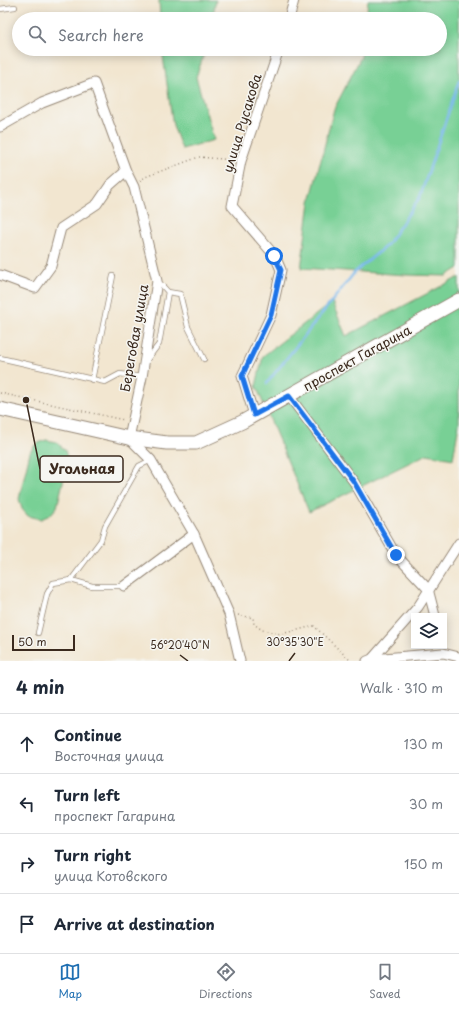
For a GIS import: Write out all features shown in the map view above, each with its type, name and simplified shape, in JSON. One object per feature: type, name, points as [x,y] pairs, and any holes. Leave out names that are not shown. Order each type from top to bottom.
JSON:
[{"type":"main road","name":"проспект Гагарина","points":[[0,409],[129,438],[167,443],[196,443],[242,422],[459,300]]},
{"type":"street","points":[[290,12],[294,0]]},
{"type":"street","name":"улица Русакова","points":[[254,415],[242,376],[271,315],[281,270],[274,256],[232,206],[241,161],[277,56]]},
{"type":"street","name":"Береговая улица","points":[[0,127],[42,103],[94,83],[126,171],[134,187],[157,281],[142,377],[129,438]]},
{"type":"street","points":[[0,275],[35,288],[51,266],[61,228],[97,204],[110,185],[126,171]]},
{"type":"street","points":[[289,396],[354,482],[396,555],[428,590],[433,613]]},
{"type":"street","points":[[129,438],[151,460],[194,534],[228,612],[240,661]]},
{"type":"street","points":[[124,586],[194,534]]},
{"type":"street","points":[[370,660],[418,607],[459,543]]},
{"type":"street","points":[[370,660],[405,659],[442,650],[459,657]]},
{"type":"lane","points":[[0,9],[15,7]]},
{"type":"lane","points":[[92,380],[112,276]]},
{"type":"lane","points":[[157,281],[168,292],[180,294],[188,327],[204,359]]},
{"type":"lane","points":[[144,364],[158,344],[168,292]]},
{"type":"lane","points":[[0,358],[105,382],[120,374],[142,377]]},
{"type":"lane","points":[[71,580],[101,540],[105,526],[139,466],[151,460]]},
{"type":"lane","points":[[38,633],[47,594],[53,583],[71,580],[92,586],[124,586]]},
{"type":"path","points":[[134,187],[145,177],[199,157],[241,161]]},
{"type":"path","points":[[0,393],[132,422]]},
{"type":"path","points":[[228,612],[253,618],[254,624],[262,630],[281,634],[314,626],[351,661]]},
{"type":"green space","points":[[159,0],[216,0],[213,12],[160,12]]},
{"type":"green space","points":[[368,0],[459,0],[459,268],[446,276],[406,275],[301,268],[310,202],[334,109],[361,56],[447,56],[447,12],[367,12]]},
{"type":"green space","points":[[163,56],[204,56],[196,77],[214,140],[182,149],[173,126]]},
{"type":"green space","points":[[459,277],[459,424],[453,459],[427,454],[309,512],[256,386],[263,356],[332,302],[346,336]]},
{"type":"green space","points":[[46,440],[56,442],[65,450],[68,461],[57,507],[50,515],[41,519],[28,516],[22,509],[19,499],[30,452],[36,444]]},
{"type":"waterway","points":[[267,383],[355,272],[387,245],[420,197],[459,81]]},
{"type":"place","name":"Угольная","points":[[26,400]]},
{"type":"route","points":[[274,256],[281,270],[271,315],[242,376],[254,415],[289,396],[354,482],[396,555]]}]
